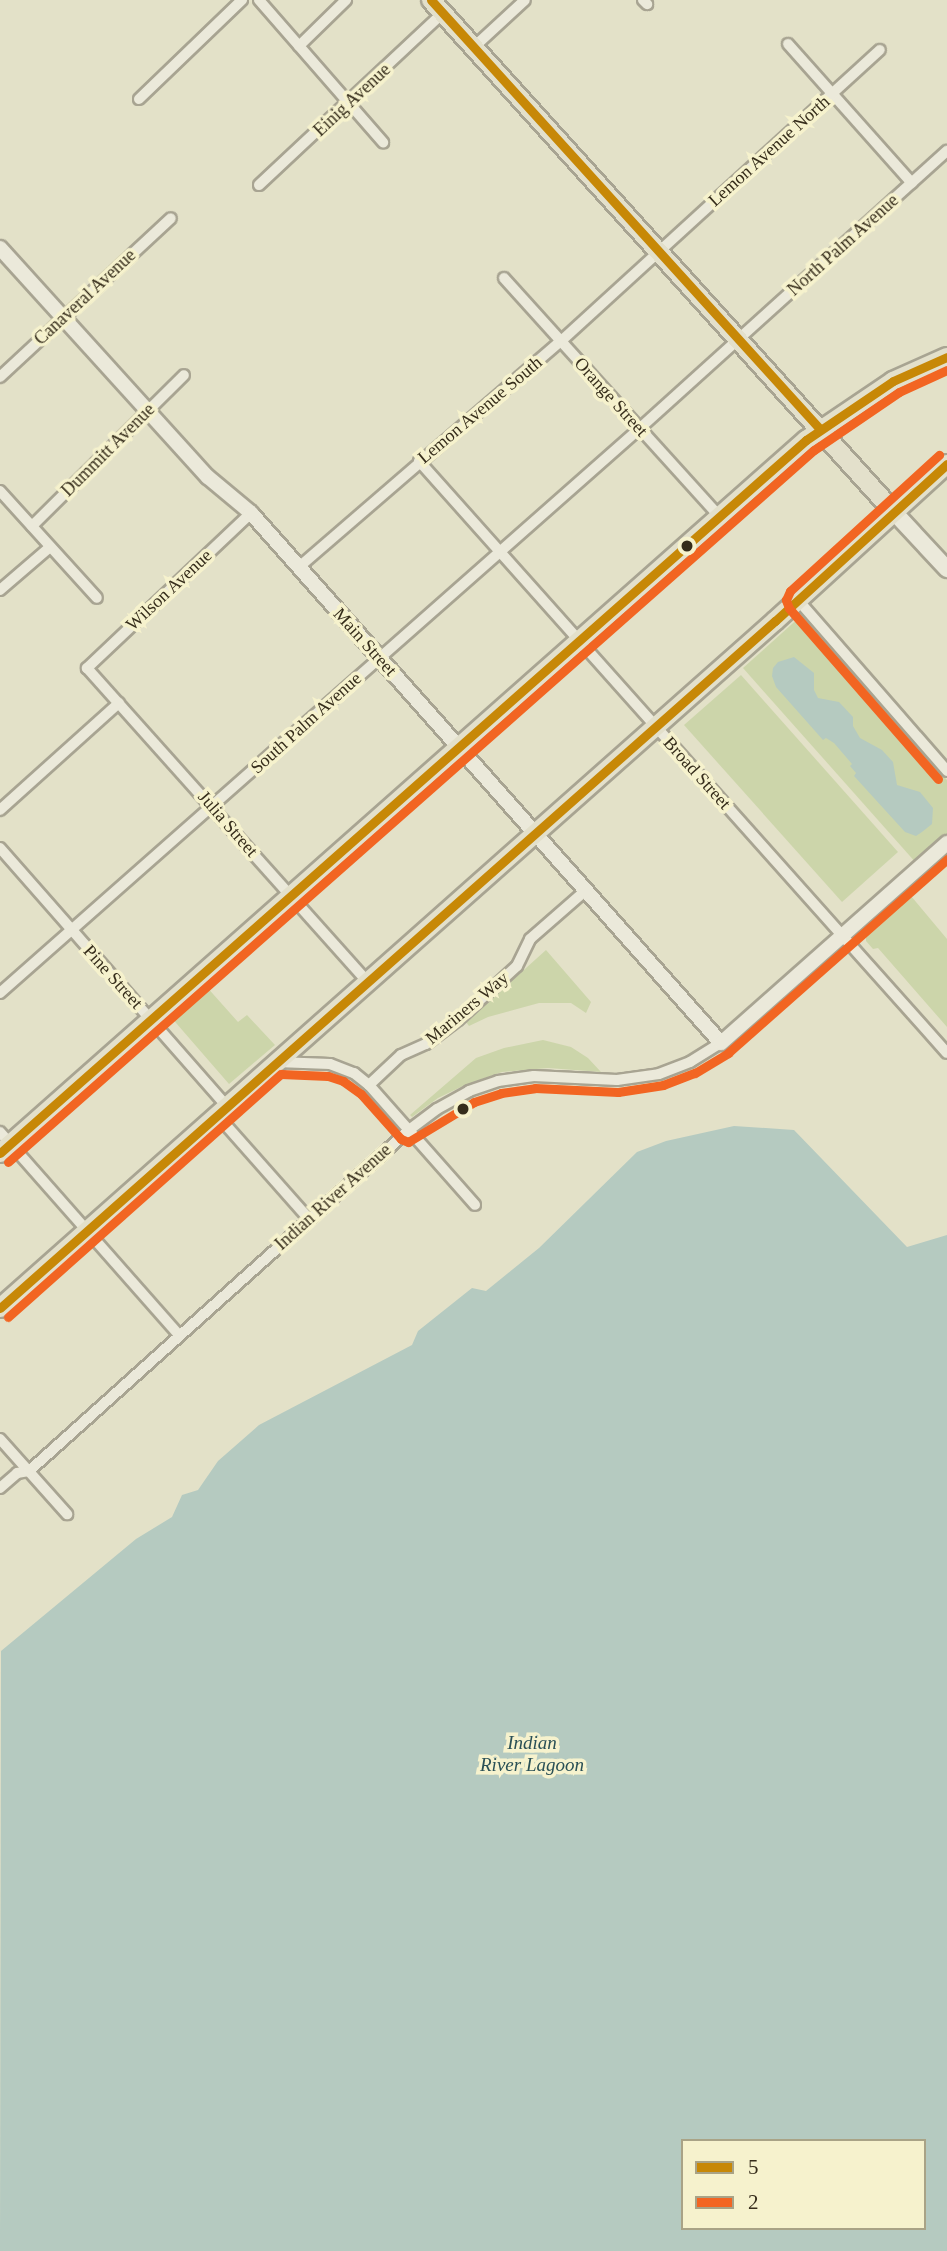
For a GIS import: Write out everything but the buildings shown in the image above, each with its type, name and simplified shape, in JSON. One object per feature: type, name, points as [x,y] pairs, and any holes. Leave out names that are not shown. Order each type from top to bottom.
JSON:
[{"type":"main road","points":[[437,7],[947,569]]},
{"type":"main road","points":[[3,1143],[150,1019],[820,429],[893,382],[947,357]]},
{"type":"main road","points":[[0,1308],[536,834],[947,464]]},
{"type":"street","points":[[139,99],[242,0]]},
{"type":"street","points":[[259,0],[383,142]]},
{"type":"street","points":[[299,46],[346,0]]},
{"type":"street","points":[[474,47],[525,0]]},
{"type":"street","name":"Einig Avenue","points":[[259,185],[349,104],[437,7]]},
{"type":"street","points":[[788,44],[912,183]]},
{"type":"street","name":"Lemon Avenue North","points":[[658,250],[880,50]]},
{"type":"street","name":"North Palm Avenue","points":[[738,340],[947,151]]},
{"type":"street","name":"Canaveral Avenue","points":[[0,377],[171,218]]},
{"type":"street","name":"Main Street","points":[[0,248],[208,477],[251,513],[721,1043]]},
{"type":"street","name":"Lemon Avenue South","points":[[299,567],[419,461],[561,342],[658,250]]},
{"type":"street","name":"Orange Street","points":[[504,278],[719,516]]},
{"type":"street","name":"South Palm Avenue","points":[[0,993],[738,340]]},
{"type":"street","name":"Dummitt Avenue","points":[[32,526],[184,375]]},
{"type":"street","name":"Broad Street","points":[[419,461],[947,1053]]},
{"type":"street","points":[[0,491],[97,598]]},
{"type":"street","name":"Wilson Avenue","points":[[87,668],[251,513]]},
{"type":"street","points":[[0,590],[50,547]]},
{"type":"street","points":[[798,600],[947,771]]},
{"type":"street","name":"Julia Street","points":[[87,668],[368,982]]},
{"type":"street","points":[[0,810],[119,703]]},
{"type":"street","name":"Indian River Avenue","points":[[0,1488],[17,1473],[29,1471],[409,1130],[437,1109],[469,1091],[498,1081],[534,1076],[617,1080],[659,1074],[690,1062],[721,1043],[947,843]]},
{"type":"street","name":"Pine Street","points":[[0,848],[150,1019],[309,1219]]},
{"type":"street","name":"Mariners Way","points":[[369,1085],[401,1055],[426,1044],[458,1020],[517,966],[530,939],[584,891]]},
{"type":"street","points":[[277,1062],[338,1065],[369,1085],[475,1205]]},
{"type":"street","points":[[3,1143],[88,1230],[179,1335]]},
{"type":"street","points":[[0,1439],[67,1514]]},
{"type":"green space","points":[[802,615],[947,780],[947,837],[917,864],[743,668]]},
{"type":"green space","points":[[741,675],[898,852],[842,902],[684,725]]},
{"type":"green space","points":[[911,896],[947,939],[947,1027],[878,948],[873,949],[866,941],[866,935]]},
{"type":"green space","points":[[546,950],[591,1002],[586,1013],[571,1003],[539,1003],[488,1017],[469,1026],[466,1022]]},
{"type":"green space","points":[[205,985],[238,1022],[247,1015],[275,1045],[229,1084],[170,1016]]},
{"type":"green space","points":[[543,1040],[571,1047],[588,1058],[601,1072],[548,1068],[502,1072],[465,1085],[438,1098],[412,1117],[410,1115],[476,1058],[504,1048]]},
{"type":"water","points":[[794,657],[814,673],[814,690],[818,698],[839,702],[853,717],[853,726],[860,738],[882,750],[893,762],[897,785],[920,792],[933,808],[932,824],[922,832],[916,836],[905,832],[854,776],[856,773],[850,766],[852,764],[834,743],[826,738],[823,740],[776,687],[772,676],[773,668],[778,662]]},
{"type":"water","name":"Indian River Lagoon","points":[[734,1126],[794,1130],[907,1247],[947,1235],[947,2251],[0,2251],[1,1651],[136,1539],[172,1517],[182,1495],[198,1490],[218,1461],[259,1425],[412,1345],[418,1331],[472,1288],[486,1291],[539,1248],[637,1152],[666,1141]]},
{"type":"transit line","name":"5","points":[[431,0],[820,429]]},
{"type":"transit line","name":"5","points":[[0,1153],[806,440],[893,381],[947,357]]},
{"type":"transit line","name":"2","points":[[8,1162],[814,450],[899,392],[947,370]]},
{"type":"transit line","name":"2","points":[[938,779],[789,608],[786,600],[790,591],[939,455]]},
{"type":"transit line","name":"5","points":[[0,1308],[775,621],[947,464]]},
{"type":"transit line","name":"2","points":[[8,1317],[281,1074],[328,1076],[343,1081],[361,1094],[401,1139],[408,1142],[474,1102],[501,1093],[535,1088],[618,1092],[663,1085],[695,1073],[728,1053],[947,859]]}]
